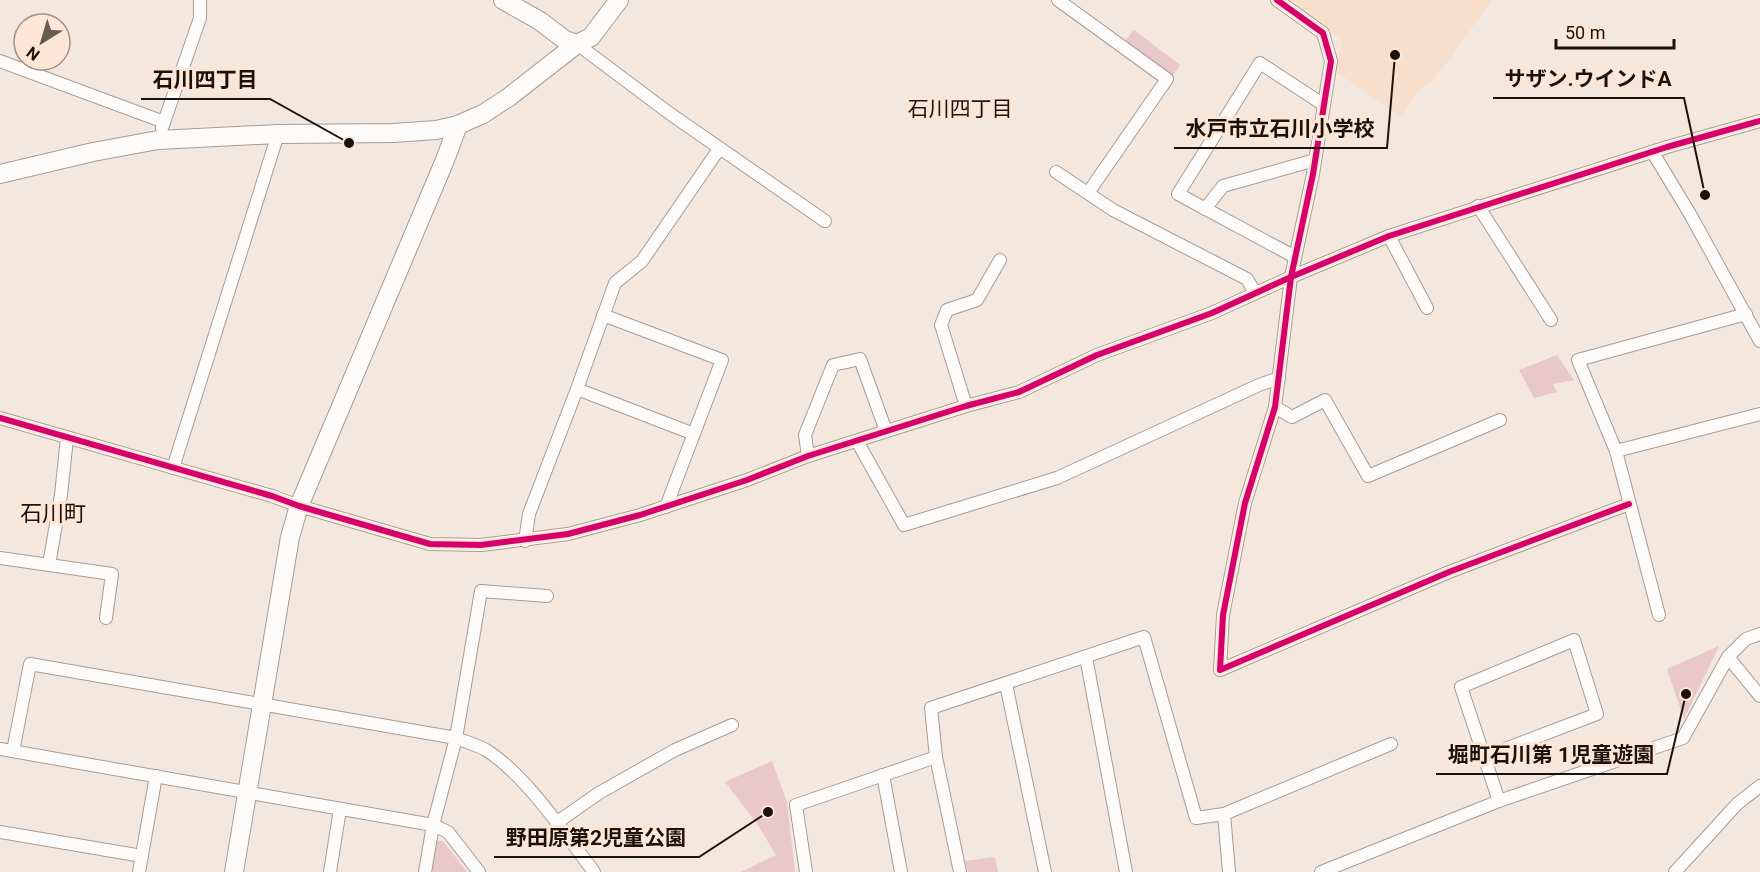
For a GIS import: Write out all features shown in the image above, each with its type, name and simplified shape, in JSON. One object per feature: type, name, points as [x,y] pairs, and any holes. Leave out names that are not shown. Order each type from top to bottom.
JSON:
[{"type":"street","points":[[158,140],[200,18],[200,0]]},
{"type":"street","points":[[503,0],[540,21],[565,40],[577,44],[719,149],[825,221]]},
{"type":"street","points":[[0,174],[93,152],[158,140],[278,134],[393,134],[436,130],[458,125],[483,114],[509,97],[577,44],[591,37],[619,0]]},
{"type":"street","points":[[1058,0],[1167,79],[1088,193]]},
{"type":"street","points":[[1277,0],[1323,33],[1330,62],[1315,160],[1291,277],[1275,407],[1245,503],[1223,615],[1220,670],[1449,572],[1629,504]]},
{"type":"street","points":[[0,61],[164,122]]},
{"type":"street","points":[[1295,258],[1178,194],[1260,63],[1324,105]]},
{"type":"street","points":[[0,418],[430,544],[481,545],[568,534],[666,507],[747,480],[808,456],[966,406],[1019,392],[1097,355],[1212,313],[1389,236],[1667,147],[1760,121]]},
{"type":"street","points":[[234,872],[290,537],[299,507],[458,125]]},
{"type":"street","points":[[173,468],[278,134]]},
{"type":"street","points":[[525,541],[529,514],[578,389],[615,283],[642,261],[719,149]]},
{"type":"street","points":[[1653,153],[1690,214],[1760,341]]},
{"type":"street","points":[[1204,209],[1222,186],[1315,160]]},
{"type":"street","points":[[1056,172],[1113,210],[1246,279],[1255,294]]},
{"type":"street","points":[[1478,206],[1551,320]]},
{"type":"street","points":[[1389,236],[1427,308]]},
{"type":"street","points":[[966,406],[940,325],[947,310],[977,300],[1000,260]]},
{"type":"street","points":[[1659,615],[1616,451],[1578,360],[1746,314]]},
{"type":"street","points":[[603,315],[722,360],[666,507]]},
{"type":"street","points":[[808,456],[805,435],[833,365],[860,359],[886,431]]},
{"type":"street","points":[[857,441],[904,525],[1057,478],[1259,385],[1279,378]]},
{"type":"street","points":[[578,389],[694,434]]},
{"type":"street","points":[[1275,407],[1292,417],[1325,400],[1368,476],[1500,420]]},
{"type":"street","points":[[1616,451],[1760,414]]},
{"type":"street","points":[[49,565],[61,495],[67,438]]},
{"type":"street","points":[[0,558],[112,574],[106,618]]},
{"type":"street","points":[[424,872],[433,825],[456,738],[481,591],[547,597]]},
{"type":"street","points":[[1321,872],[1338,869],[1499,801],[1683,738],[1728,657],[1746,639],[1760,634]]},
{"type":"street","points":[[960,872],[936,756],[931,708],[1144,637],[1196,818],[1224,814],[1391,744]]},
{"type":"street","points":[[1484,757],[1597,714],[1574,640],[1461,687],[1484,757],[1499,801]]},
{"type":"street","points":[[1086,657],[1126,872]]},
{"type":"street","points":[[1728,657],[1760,696]]},
{"type":"street","points":[[479,872],[448,832],[433,825],[6,750],[30,664],[456,738],[485,750],[520,779],[594,872]]},
{"type":"street","points":[[1006,684],[1045,872]]},
{"type":"street","points":[[556,823],[599,793],[675,750],[732,725]]},
{"type":"street","points":[[806,872],[796,805],[936,756]]},
{"type":"street","points":[[883,775],[901,872]]},
{"type":"street","points":[[139,872],[156,776]]},
{"type":"street","points":[[1675,872],[1737,804],[1760,786]]},
{"type":"street","points":[[330,872],[340,809]]},
{"type":"street","points":[[1224,814],[1229,872]]},
{"type":"street","points":[[0,832],[142,856]]},
{"type":"shaded area","points":[[1288,0],[1492,0],[1434,80],[1421,88],[1401,116],[1335,71],[1342,40]]},
{"type":"shaded area","points":[[1134,30],[1180,65],[1172,77],[1123,43]]},
{"type":"shaded area","points":[[1557,355],[1574,380],[1553,384],[1557,392],[1534,398],[1519,370]]},
{"type":"shaded area","points":[[1719,646],[1684,719],[1667,669]]},
{"type":"shaded area","points":[[772,761],[787,802],[795,872],[741,872],[776,855],[756,822],[725,782]]},
{"type":"shaded area","points":[[435,841],[443,841],[467,872],[430,872]]},
{"type":"shaded area","points":[[995,857],[998,872],[968,872],[965,861]]},
{"type":"cycle path","points":[[1277,0],[1323,33],[1331,61],[1313,174],[1291,277],[1275,407],[1245,503],[1223,615],[1220,670],[1449,572],[1629,504]]},
{"type":"cycle path","points":[[0,418],[430,544],[481,545],[568,534],[640,515],[747,480],[808,456],[966,406],[1019,392],[1097,355],[1212,313],[1389,236],[1667,147],[1760,121]]},
{"type":"place","name":"水戸市立石川小学校","points":[[1395,55]]},
{"type":"place","name":"石川四丁目","points":[[349,143]]},
{"type":"place","name":"サザン.ウインドA","points":[[1705,195]]},
{"type":"place","name":"堀町石川第 1児童遊園","points":[[1686,694]]},
{"type":"place","name":"野田原第2児童公園","points":[[768,812]]},
{"type":"district","name":"石川四丁目","points":[[960,109]]},
{"type":"district","name":"石川町","points":[[53,513]]}]
